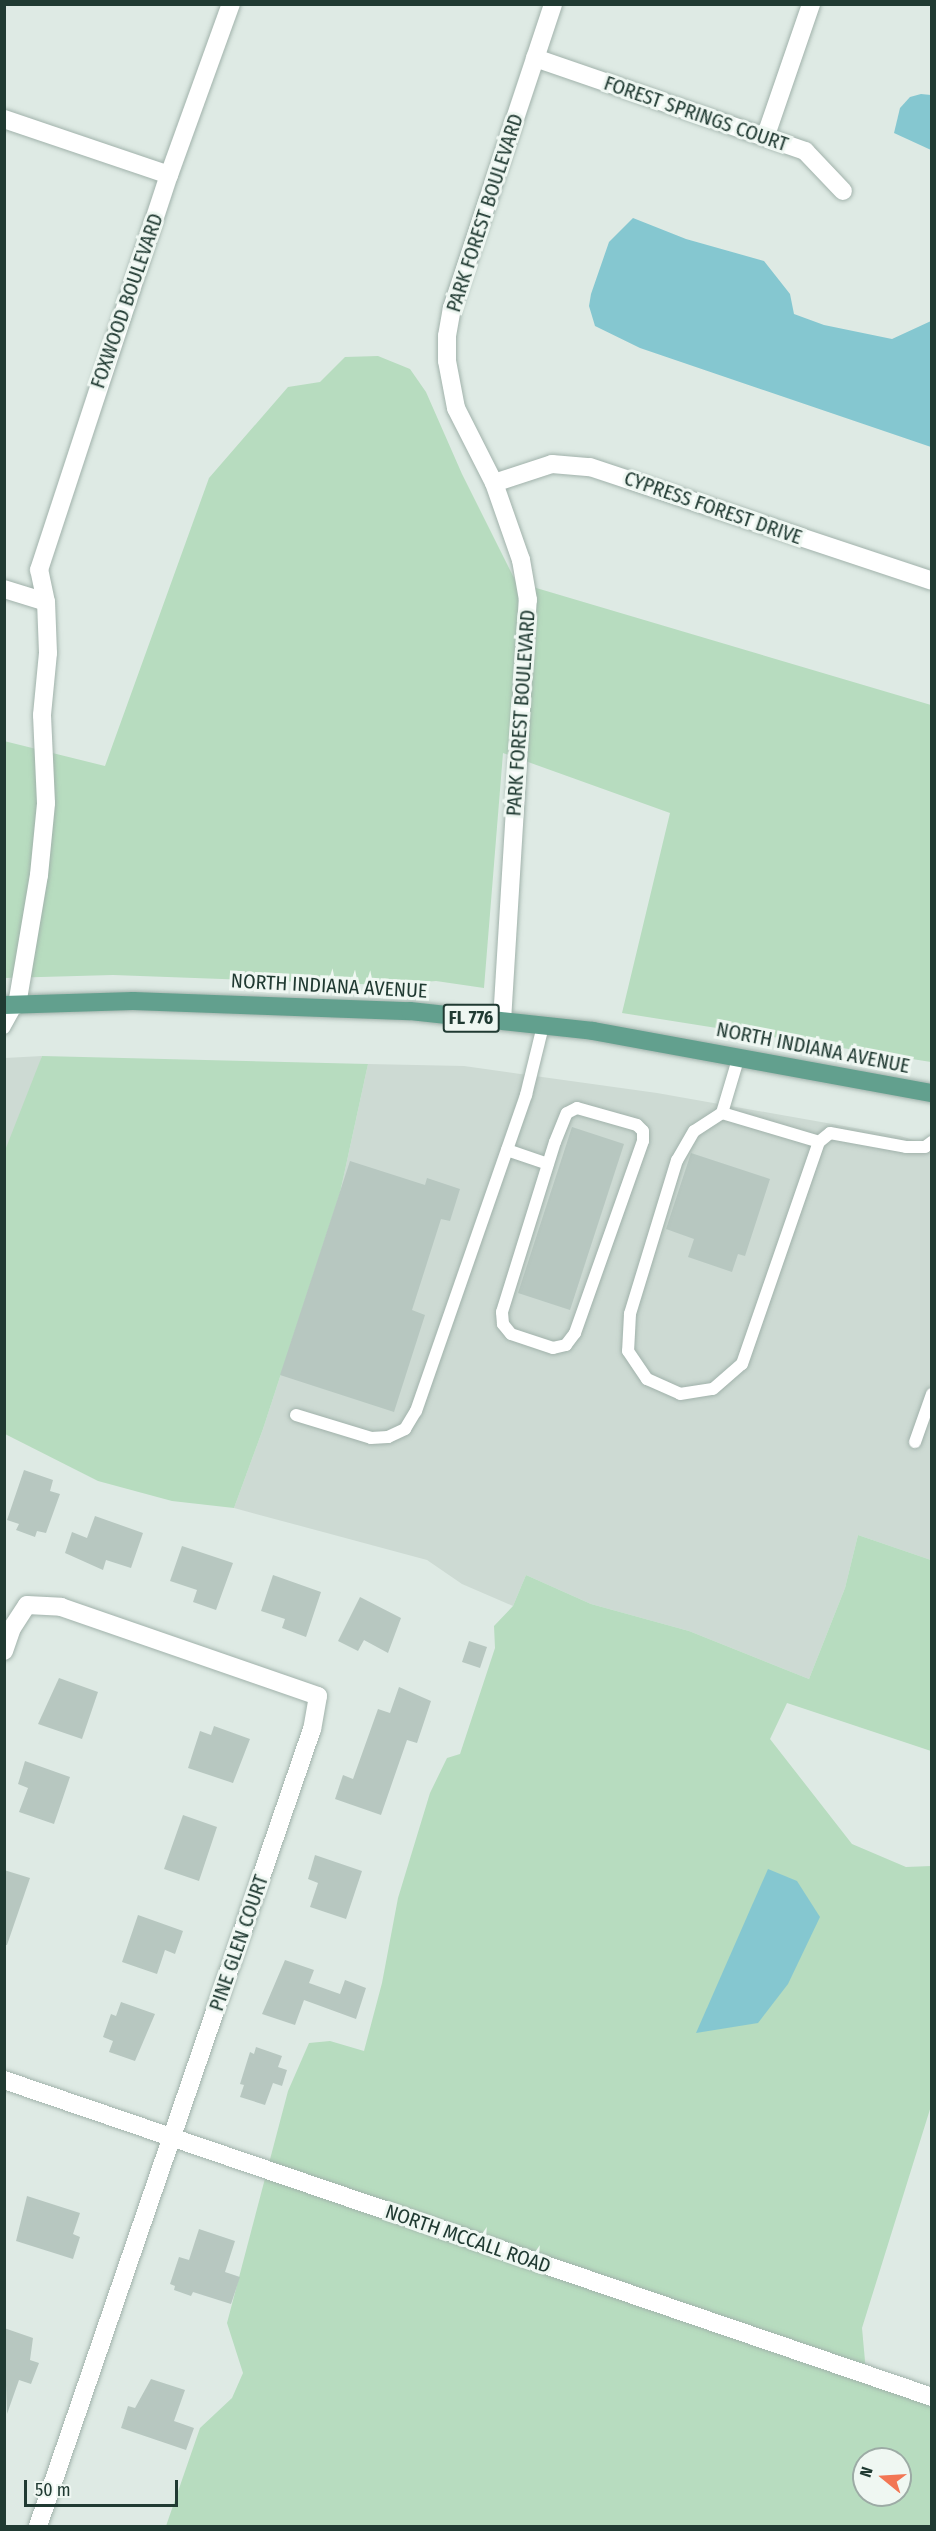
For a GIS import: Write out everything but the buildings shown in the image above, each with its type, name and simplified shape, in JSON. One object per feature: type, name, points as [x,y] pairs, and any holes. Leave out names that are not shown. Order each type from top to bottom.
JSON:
[{"type":"main road","name":"NORTH INDIANA AVENUE","points":[[10,1005],[133,1001],[263,1003],[502,1021],[739,1056],[932,1094]]},
{"type":"street","name":"FOXWOOD BOULEVARD","points":[[10,1005],[39,875],[46,803],[42,715],[48,652],[46,602],[39,570],[53,522],[170,175],[231,4]]},
{"type":"street","name":"PARK FOREST BOULEVARD","points":[[502,1021],[528,600],[521,560],[494,483],[456,408],[447,361],[447,336],[452,308],[553,4]]},
{"type":"street","points":[[766,135],[811,4]]},
{"type":"street","name":"FOREST SPRINGS COURT","points":[[535,58],[766,135],[805,151],[843,191]]},
{"type":"street","points":[[4,119],[170,175]]},
{"type":"street","name":"CYPRESS FOREST DRIVE","points":[[494,483],[552,464],[590,467],[932,581]]},
{"type":"street","points":[[4,589],[46,602]]},
{"type":"street","name":"PINE GLEN COURT","points":[[4,1651],[12,1628],[27,1605],[61,1607],[318,1696],[312,1729],[38,2526]]},
{"type":"street","name":"NORTH MCCALL ROAD","points":[[4,2080],[932,2397]]},
{"type":"lane","points":[[4,1029],[10,1005]]},
{"type":"lane","points":[[296,1415],[371,1438],[387,1437],[405,1429],[416,1411],[507,1150],[543,1026]]},
{"type":"lane","points":[[739,1056],[722,1113],[694,1131],[677,1160],[630,1314],[628,1351],[647,1379],[680,1394],[713,1389],[742,1365],[819,1142],[830,1133],[906,1147],[925,1147],[932,1142]]},
{"type":"lane","points":[[570,1109],[637,1125],[643,1131],[643,1141],[575,1333],[566,1345],[553,1348],[511,1334],[503,1324],[502,1312],[548,1164],[570,1109]]},
{"type":"lane","points":[[722,1113],[819,1142]]},
{"type":"lane","points":[[507,1150],[548,1164]]},
{"type":"lane","points":[[915,1442],[932,1394]]},
{"type":"shaded area","points":[[42,1056],[34,1083],[5,1153],[5,1058]]},
{"type":"shaded area","points":[[368,1064],[464,1066],[657,1093],[900,1136],[931,1145],[931,1560],[858,1535],[845,1588],[809,1679],[689,1631],[591,1604],[526,1575],[513,1606],[462,1584],[427,1560],[234,1508],[263,1429],[340,1193]]},
{"type":"green space","points":[[378,356],[410,369],[426,392],[462,474],[516,582],[931,705],[931,1062],[622,1013],[670,813],[503,753],[484,988],[436,981],[387,985],[113,975],[5,978],[4,741],[105,766],[209,478],[288,387],[320,382],[345,357]]},
{"type":"green space","points":[[42,1056],[368,1064],[340,1193],[263,1429],[234,1508],[172,1501],[98,1481],[5,1434],[4,1153]]},
{"type":"green space","points":[[858,1535],[931,1560],[931,1751],[787,1703],[770,1739],[852,1844],[906,1867],[931,1866],[931,2106],[862,2328],[867,2383],[931,2404],[931,2526],[166,2526],[200,2428],[232,2398],[243,2373],[227,2323],[288,2091],[309,2043],[330,2041],[364,2051],[382,1983],[398,1898],[430,1793],[447,1758],[460,1754],[495,1648],[494,1626],[513,1606],[526,1575],[591,1604],[689,1631],[809,1679],[845,1588]]},
{"type":"water","points":[[921,94],[931,95],[931,150],[894,133],[900,108],[910,97]]},
{"type":"water","points":[[633,218],[686,239],[764,261],[790,294],[794,314],[824,325],[892,339],[931,321],[931,447],[640,348],[595,326],[589,306],[591,294],[609,242]]},
{"type":"water","points":[[768,1869],[797,1881],[820,1917],[788,1984],[758,2023],[696,2033]]}]
